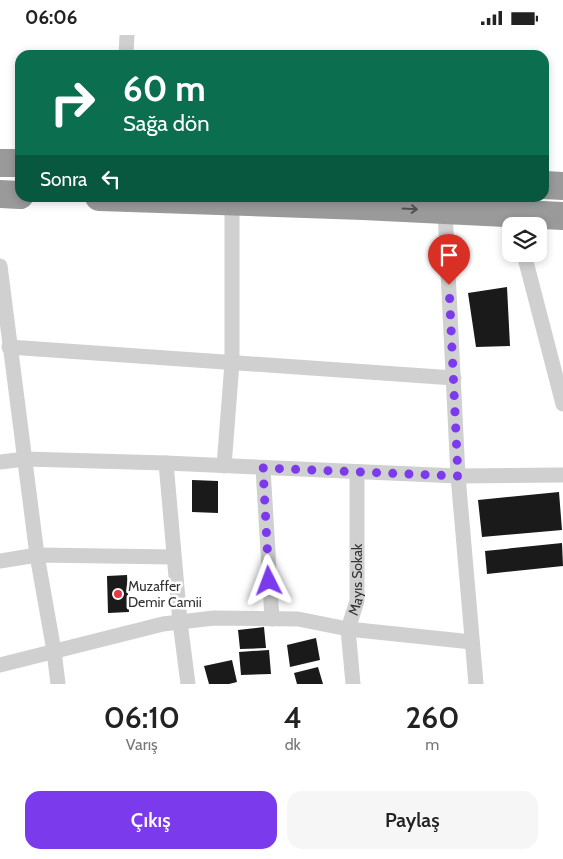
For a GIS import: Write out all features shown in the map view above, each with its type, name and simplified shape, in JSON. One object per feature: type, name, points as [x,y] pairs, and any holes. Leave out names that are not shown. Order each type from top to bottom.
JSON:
[{"type":"highway","points":[[0,163],[15,163]]},
{"type":"highway","points":[[549,185],[563,186]]},
{"type":"highway","points":[[0,194],[15,195]]},
{"type":"highway","points":[[232,202],[445,210],[502,218]]},
{"type":"highway","points":[[547,217],[563,216]]},
{"type":"street","points":[[126,50],[127,35]]},
{"type":"street","points":[[224,466],[232,363],[232,202]]},
{"type":"street","points":[[445,210],[458,476],[476,684]]},
{"type":"street","points":[[526,262],[563,404]]},
{"type":"street","points":[[0,266],[37,555],[58,684]]},
{"type":"street","points":[[9,347],[454,378]]},
{"type":"street","points":[[0,461],[24,459],[166,463],[458,476],[563,475]]},
{"type":"street","points":[[166,463],[180,622],[188,684]]},
{"type":"street","points":[[263,468],[272,619]]},
{"type":"street","name":"Mayıs Sokak","points":[[353,684],[348,629],[357,601],[357,472]]},
{"type":"street","points":[[0,561],[37,555],[174,557]]},
{"type":"street","points":[[0,665],[163,624],[214,618],[298,619],[348,629],[472,642]]},
{"type":"building","points":[[507,287],[510,346],[476,347],[468,293]]},
{"type":"building","points":[[192,480],[218,481],[218,513],[192,512]]},
{"type":"building","points":[[559,492],[562,530],[482,537],[478,500]]},
{"type":"building","points":[[562,543],[563,566],[487,574],[485,551]]},
{"type":"building","name":"Muzaffer Demir Camii","points":[[127,575],[129,612],[108,613],[107,576]]},
{"type":"building","points":[[264,627],[266,648],[240,649],[238,630]]},
{"type":"building","points":[[316,638],[320,660],[290,667],[287,645]]},
{"type":"building","points":[[269,650],[271,674],[241,675],[239,652]]},
{"type":"building","points":[[232,660],[237,682],[209,684],[204,666]]},
{"type":"building","points":[[318,667],[323,684],[297,684],[294,673]]},
{"type":"place","name":"Muzaffer Demir Camii","points":[[118,594]]},
{"type":"route","points":[[269,581],[263,468],[458,476],[449,285]]}]
